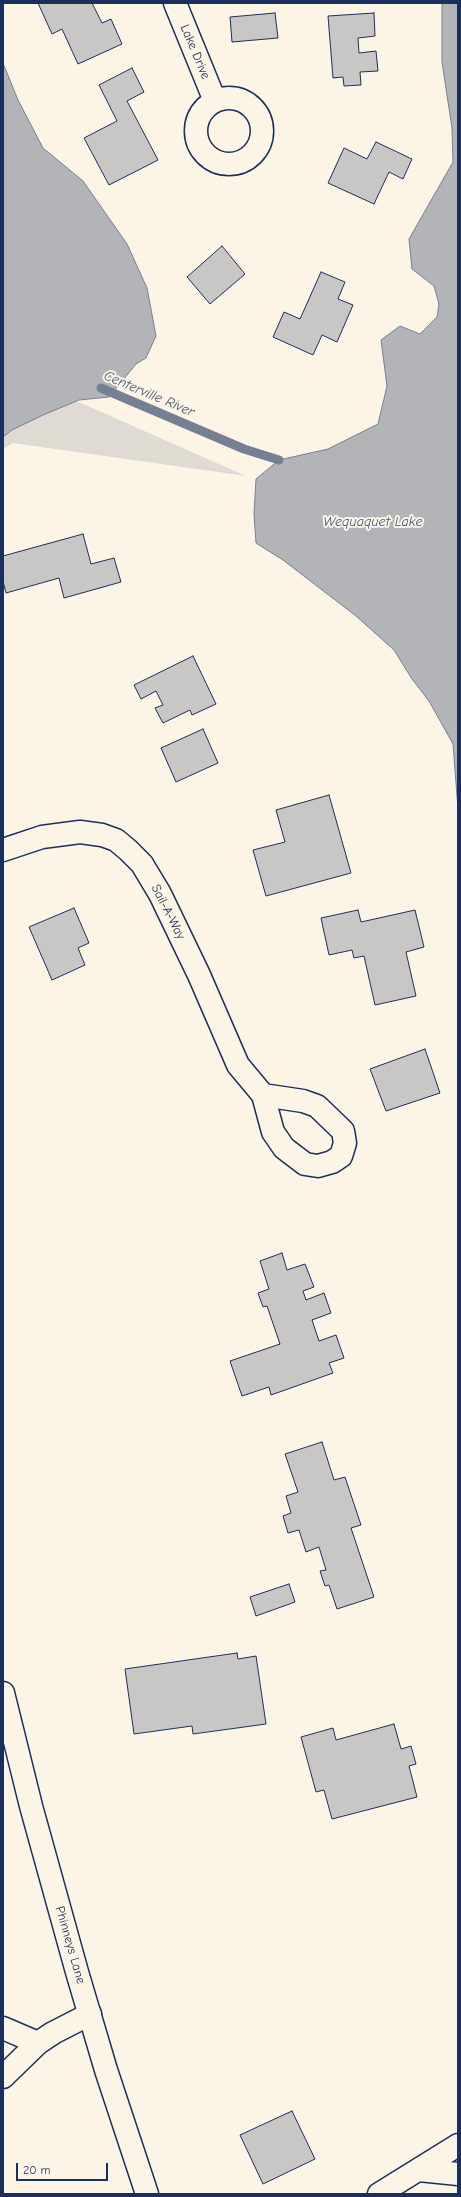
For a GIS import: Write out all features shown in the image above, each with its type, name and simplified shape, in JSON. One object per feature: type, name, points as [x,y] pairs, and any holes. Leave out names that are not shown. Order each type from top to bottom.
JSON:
[{"type":"street","name":"Lake Drive","points":[[175,3],[215,101]]},
{"type":"street","name":"Sail-A-Way","points":[[3,850],[42,837],[80,832],[102,835],[116,840],[128,850],[142,864],[160,894],[199,975],[238,1065],[264,1095]]},
{"type":"street","name":"Phinneys Lane","points":[[3,1693],[31,1806],[90,2014],[147,2194]]},
{"type":"street","points":[[3,2077],[38,2043],[69,2023],[90,2014]]},
{"type":"street","points":[[3,2028],[38,2043]]},
{"type":"street","points":[[379,2194],[458,2145]]},
{"type":"street","points":[[418,2170],[458,2174]]},
{"type":"shaded area","points":[[40,391],[81,403],[246,476],[13,443],[3,449],[3,405]]},
{"type":"water","name":"Wequaquet Lake","points":[[442,3],[458,3],[458,809],[453,744],[429,701],[412,679],[394,650],[356,616],[283,560],[256,543],[254,514],[256,479],[279,460],[328,449],[378,424],[387,386],[381,340],[400,326],[420,334],[437,317],[439,304],[434,286],[412,269],[409,239],[453,162],[452,128],[442,62]]},
{"type":"water","points":[[3,63],[18,100],[43,148],[83,181],[127,244],[147,288],[156,336],[146,358],[136,364],[109,397],[79,400],[12,430],[3,437]]},
{"type":"building","points":[[38,3],[92,3],[102,23],[111,19],[122,44],[78,64],[62,29],[52,34]]},
{"type":"building","points":[[275,13],[278,38],[232,42],[230,17]]},
{"type":"building","points":[[374,13],[375,36],[358,38],[359,53],[376,51],[378,71],[360,72],[361,85],[344,86],[343,77],[333,78],[328,16]]},
{"type":"building","points":[[132,68],[144,92],[127,101],[158,160],[109,185],[84,138],[117,121],[99,85]]},
{"type":"building","points":[[376,142],[412,159],[403,179],[389,172],[374,204],[328,183],[344,148],[367,159]]},
{"type":"building","points":[[222,246],[245,274],[210,304],[187,277]]},
{"type":"building","points":[[321,272],[345,282],[338,299],[353,305],[337,342],[322,335],[313,355],[273,337],[284,312],[300,319]]},
{"type":"building","points":[[83,534],[91,564],[114,558],[121,582],[64,598],[59,578],[6,593],[3,581],[3,556]]},
{"type":"building","points":[[193,656],[216,704],[192,715],[190,710],[163,723],[155,708],[163,705],[156,691],[141,699],[134,685]]},
{"type":"building","points":[[203,729],[218,763],[176,782],[161,748]]},
{"type":"building","points":[[329,795],[351,873],[266,896],[253,850],[285,842],[276,810]]},
{"type":"building","points":[[74,908],[89,943],[78,948],[85,965],[52,980],[29,927]]},
{"type":"building","points":[[358,910],[361,922],[415,910],[424,947],[406,952],[416,996],[375,1005],[364,956],[354,958],[352,950],[329,955],[321,918]]},
{"type":"building","points":[[425,1049],[440,1093],[386,1111],[370,1069]]},
{"type":"building","points":[[282,1253],[287,1270],[305,1264],[314,1287],[303,1291],[306,1300],[324,1293],[331,1313],[312,1320],[319,1341],[336,1335],[344,1358],[329,1363],[333,1373],[271,1395],[269,1387],[242,1396],[230,1361],[280,1344],[267,1306],[263,1307],[258,1293],[269,1289],[260,1261]]},
{"type":"building","points":[[322,1442],[334,1480],[345,1477],[361,1525],[351,1528],[374,1597],[337,1609],[329,1585],[325,1586],[320,1571],[326,1570],[319,1547],[306,1552],[299,1530],[288,1533],[283,1516],[291,1513],[286,1496],[298,1492],[285,1454]]},
{"type":"building","points":[[289,1584],[295,1602],[256,1616],[250,1597]]},
{"type":"building","points":[[237,1653],[238,1659],[256,1656],[266,1724],[193,1734],[192,1726],[134,1734],[125,1669]]},
{"type":"building","points":[[394,1724],[401,1749],[411,1746],[416,1764],[409,1766],[417,1797],[332,1819],[324,1790],[316,1792],[301,1737],[333,1728],[336,1740]]},
{"type":"building","points":[[292,2111],[315,2159],[263,2184],[240,2135]]},
{"type":"waterway","name":"Centerville River","points":[[101,388],[244,449],[279,460]]}]
